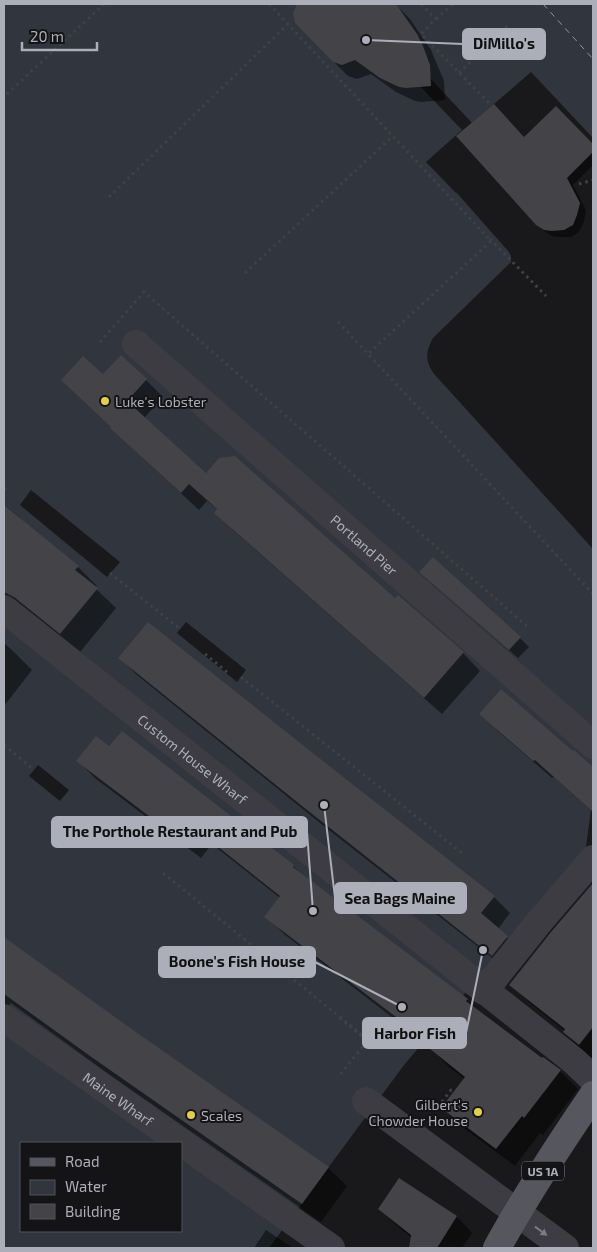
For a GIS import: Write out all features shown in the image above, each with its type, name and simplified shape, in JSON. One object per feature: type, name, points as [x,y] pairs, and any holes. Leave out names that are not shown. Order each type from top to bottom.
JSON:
[{"type":"main road","name":"US 1A","points":[[497,1248],[516,1213],[593,1095]]},
{"type":"street","name":"Portland Pier","points":[[136,344],[593,745]]},
{"type":"street","name":"Custom House Wharf","points":[[4,609],[574,1061],[593,1079]]},
{"type":"street","points":[[484,991],[539,922],[593,859]]},
{"type":"street","name":"Maine Wharf","points":[[4,1018],[180,1142]]},
{"type":"street","points":[[366,1101],[565,1248]]},
{"type":"street","name":"Maine Wharf","points":[[182,1144],[330,1248]]},
{"type":"path","points":[[7,94],[104,4]]},
{"type":"path","points":[[269,4],[479,228],[546,296]]},
{"type":"path","points":[[422,4],[436,19]]},
{"type":"path","points":[[453,4],[421,34],[492,106]]},
{"type":"path","points":[[109,197],[288,24]]},
{"type":"path","points":[[459,73],[509,24]]},
{"type":"path","points":[[420,86],[424,83]]},
{"type":"path","points":[[245,274],[394,136]]},
{"type":"path","points":[[579,184],[593,180]]},
{"type":"path","points":[[368,354],[490,241],[479,228]]},
{"type":"path","points":[[100,342],[144,292],[529,628]]},
{"type":"path","points":[[338,322],[593,594]]},
{"type":"path","points":[[110,573],[180,629]]},
{"type":"path","points":[[205,654],[227,672]]},
{"type":"path","points":[[241,677],[462,853]]},
{"type":"path","points":[[4,745],[34,770]]},
{"type":"path","points":[[162,873],[377,1049]]},
{"type":"path","points":[[338,1076],[368,1040],[340,1018]]},
{"type":"path","points":[[438,1108],[452,1090],[453,1092]]},
{"type":"water","points":[[4,4],[593,4],[593,186],[531,120],[456,192],[509,252],[511,262],[433,338],[427,353],[429,366],[435,375],[593,549],[593,794],[585,855],[404,1065],[269,1248],[4,1248]]},
{"type":"pier","points":[[531,72],[593,138],[593,186],[531,120],[456,193],[426,162],[462,130],[420,86],[430,78],[472,123]]},
{"type":"pier","points":[[31,490],[120,562],[107,577],[20,505]]},
{"type":"pier","points":[[186,622],[246,670],[237,682],[177,633]]},
{"type":"pier","points":[[38,765],[69,790],[60,801],[29,776]]},
{"type":"building","points":[[297,4],[396,4],[423,46],[430,65],[431,86],[399,87],[380,78],[355,60],[342,65],[333,62],[295,23],[293,13]]},
{"type":"building","points":[[494,104],[524,137],[556,106],[593,144],[593,152],[567,178],[580,203],[573,225],[564,230],[552,231],[544,230],[536,225],[456,136]]},
{"type":"building","points":[[121,355],[147,379],[127,401],[206,473],[219,458],[235,456],[395,598],[398,595],[464,652],[424,698],[214,513],[217,509],[189,484],[181,493],[61,380],[83,356],[103,374]]},
{"type":"building","points":[[4,505],[79,566],[75,570],[98,588],[60,634],[14,597],[4,592]]},
{"type":"building","points":[[433,557],[521,637],[509,650],[419,572]]},
{"type":"building","points":[[148,622],[495,896],[481,913],[508,936],[492,956],[118,658]]},
{"type":"building","points":[[501,689],[593,767],[593,812],[535,760],[533,761],[479,714]]},
{"type":"building","points":[[122,731],[294,865],[293,867],[468,999],[466,1001],[561,1070],[524,1118],[522,1116],[496,1149],[441,1108],[465,1077],[430,1049],[433,1045],[264,917],[280,896],[193,827],[182,841],[76,761],[96,736],[109,746]]},
{"type":"building","points":[[593,883],[593,1027],[579,1045],[563,1032],[565,1029],[509,985]]},
{"type":"building","points":[[4,937],[329,1167],[302,1204],[4,994]]},
{"type":"building","points":[[399,1178],[457,1216],[437,1248],[409,1248],[411,1235],[378,1209]]},
{"type":"ferry route","points":[[543,4],[593,59]]},
{"type":"place","name":"DiMillo's","points":[[366,40]]},
{"type":"place","name":"Luke's Lobster","points":[[105,401]]},
{"type":"place","name":"Sea Bags Maine","points":[[324,805]]},
{"type":"place","name":"The Porthole Restaurant and Pub","points":[[313,911]]},
{"type":"place","name":"Harbor Fish","points":[[483,950]]},
{"type":"place","name":"Boone's Fish House","points":[[402,1007]]},
{"type":"place","name":"Gilbert's Chowder House","points":[[478,1112]]},
{"type":"place","name":"Scales","points":[[191,1115]]}]
